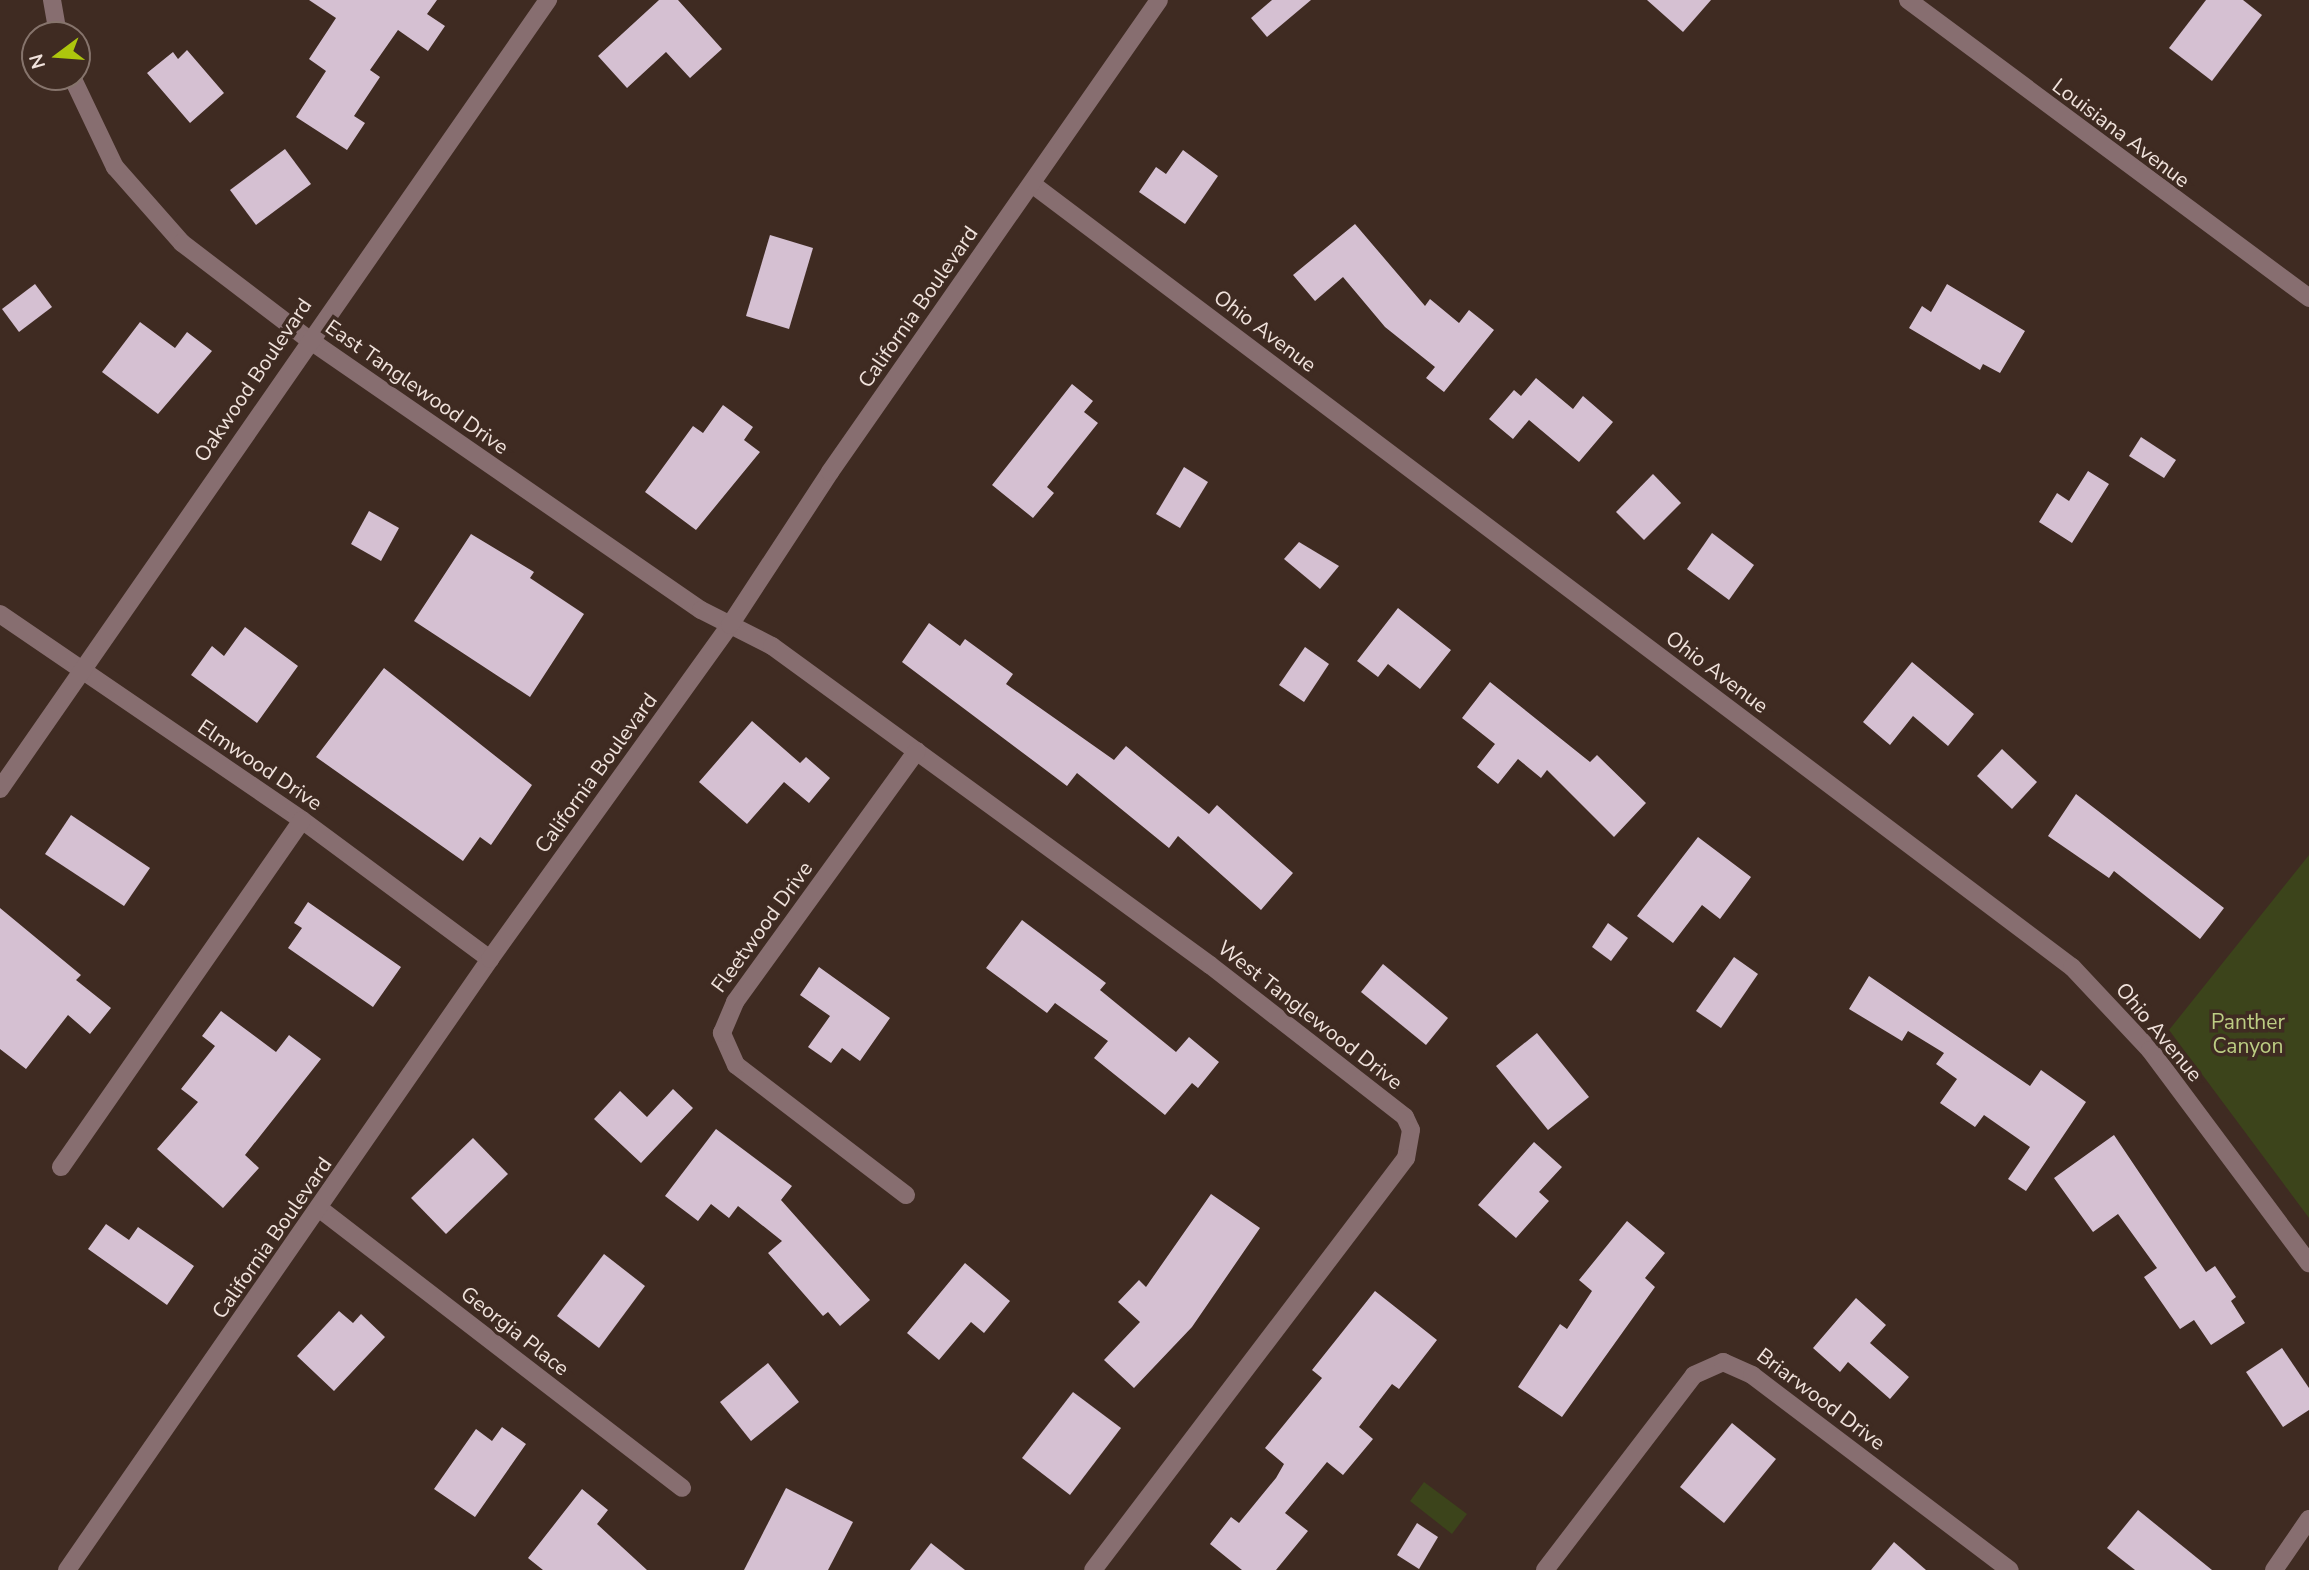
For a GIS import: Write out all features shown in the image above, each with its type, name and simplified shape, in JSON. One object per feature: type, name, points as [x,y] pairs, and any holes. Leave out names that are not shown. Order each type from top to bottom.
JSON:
[{"type":"street","points":[[52,0],[56,21]]},
{"type":"street","name":"Oakwood Boulevard","points":[[0,789],[308,340],[548,0]]},
{"type":"street","name":"California Boulevard","points":[[67,1570],[320,1209],[490,959],[730,625],[830,472],[1159,0]]},
{"type":"street","name":"Louisiana Avenue","points":[[1908,0],[2309,298]]},
{"type":"street","name":"East Tanglewood Drive","points":[[79,91],[115,167],[182,243],[308,340],[701,610],[730,625]]},
{"type":"street","name":"Ohio Avenue","points":[[1032,184],[2072,967],[2150,1050],[2309,1263]]},
{"type":"street","name":"Elmwood Drive","points":[[0,614],[82,673],[302,820],[490,959]]},
{"type":"street","name":"West Tanglewood Drive","points":[[730,625],[772,646],[1210,965],[1405,1117],[1411,1129],[1406,1158],[1093,1570]]},
{"type":"street","name":"Fleetwood Drive","points":[[906,1195],[736,1065],[722,1033],[735,1002],[917,751]]},
{"type":"street","points":[[61,1167],[302,820]]},
{"type":"street","name":"Georgia Place","points":[[320,1209],[681,1488]]},
{"type":"street","name":"Briarwood Drive","points":[[1545,1570],[1694,1375],[1723,1362],[1752,1375],[2008,1569]]},
{"type":"street","points":[[2274,1570],[2309,1519]]},
{"type":"green space","name":"Panther Canyon","points":[[2309,855],[2309,1218],[2169,1030]]},
{"type":"green space","points":[[1424,1482],[1467,1514],[1452,1534],[1410,1501]]},
{"type":"building","points":[[309,0],[437,0],[427,14],[445,26],[428,51],[398,30],[370,70],[380,77],[354,116],[365,123],[347,150],[296,117],[326,71],[309,59],[336,18]]},
{"type":"building","points":[[659,0],[678,0],[722,49],[690,78],[666,52],[627,88],[598,56]]},
{"type":"building","points":[[1272,0],[1311,0],[1267,37],[1251,18]]},
{"type":"building","points":[[1647,0],[1711,0],[1683,32]]},
{"type":"building","points":[[2206,0],[2243,0],[2262,15],[2212,81],[2169,48]]},
{"type":"building","points":[[187,50],[224,93],[190,123],[147,73],[173,52],[178,59]]},
{"type":"building","points":[[285,149],[311,184],[256,225],[230,190]]},
{"type":"building","points":[[1183,150],[1218,176],[1185,224],[1139,192],[1156,167],[1166,174]]},
{"type":"building","points":[[1355,224],[1425,306],[1430,299],[1459,323],[1469,310],[1494,330],[1444,392],[1426,378],[1435,367],[1385,327],[1343,277],[1315,301],[1293,275]]},
{"type":"building","points":[[770,235],[813,248],[789,329],[746,316]]},
{"type":"building","points":[[35,284],[52,307],[19,332],[2,309]]},
{"type":"building","points":[[1947,284],[2025,331],[2000,373],[1983,364],[1980,370],[1909,328],[1922,306],[1931,312]]},
{"type":"building","points":[[140,322],[175,348],[187,332],[212,351],[158,414],[102,372]]},
{"type":"building","points":[[1536,378],[1573,409],[1583,396],[1613,422],[1579,462],[1529,420],[1513,439],[1489,419],[1514,390],[1521,396]]},
{"type":"building","points":[[1072,384],[1093,401],[1084,412],[1098,423],[1047,487],[1054,493],[1033,518],[992,485]]},
{"type":"building","points":[[723,405],[753,427],[744,440],[760,452],[696,530],[645,492],[693,426],[703,433]]},
{"type":"building","points":[[2141,437],[2176,460],[2164,478],[2129,456]]},
{"type":"building","points":[[1184,467],[1208,482],[1180,528],[1156,514]]},
{"type":"building","points":[[2088,471],[2109,484],[2072,543],[2039,522],[2057,493],[2069,501]]},
{"type":"building","points":[[1653,474],[1681,503],[1644,540],[1616,512]]},
{"type":"building","points":[[369,511],[399,528],[381,561],[351,544]]},
{"type":"building","points":[[1712,533],[1754,565],[1729,600],[1687,569]]},
{"type":"building","points":[[471,534],[534,572],[530,578],[584,614],[530,697],[414,621]]},
{"type":"building","points":[[1299,542],[1339,566],[1320,589],[1284,559]]},
{"type":"building","points":[[1398,608],[1451,650],[1420,689],[1388,664],[1378,677],[1357,661]]},
{"type":"building","points":[[929,623],[960,646],[965,639],[1013,674],[1006,684],[1114,760],[1126,746],[1209,814],[1217,805],[1293,873],[1261,910],[1178,836],[1169,848],[1077,773],[1067,786],[902,662]]},
{"type":"building","points":[[245,627],[298,666],[257,723],[191,675],[212,646],[224,656]]},
{"type":"building","points":[[1305,647],[1329,664],[1304,702],[1279,685]]},
{"type":"building","points":[[1912,662],[1974,714],[1948,746],[1913,716],[1890,745],[1863,722]]},
{"type":"building","points":[[384,668],[532,785],[491,845],[480,837],[463,861],[316,757]]},
{"type":"building","points":[[1490,682],[1590,762],[1597,755],[1646,803],[1614,837],[1547,770],[1541,778],[1518,759],[1498,784],[1477,767],[1495,744],[1462,718]]},
{"type":"building","points":[[752,721],[800,763],[806,757],[830,778],[809,803],[784,782],[747,824],[699,782]]},
{"type":"building","points":[[2002,749],[2037,782],[2012,809],[1977,776]]},
{"type":"building","points":[[2076,794],[2224,908],[2200,939],[2114,871],[2109,878],[2048,836]]},
{"type":"building","points":[[71,815],[150,868],[124,906],[45,854]]},
{"type":"building","points":[[1698,837],[1751,877],[1720,919],[1702,905],[1673,943],[1637,916]]},
{"type":"building","points":[[308,902],[401,967],[373,1007],[288,948],[302,928],[294,923]]},
{"type":"building","points":[[0,908],[81,975],[76,980],[111,1008],[90,1034],[68,1015],[26,1069],[0,1049]]},
{"type":"building","points":[[1022,920],[1106,983],[1100,990],[1176,1052],[1189,1037],[1219,1062],[1198,1088],[1192,1083],[1165,1115],[1094,1058],[1108,1041],[1055,1003],[1047,1013],[986,968]]},
{"type":"building","points":[[1608,923],[1628,938],[1611,961],[1592,947]]},
{"type":"building","points":[[1734,957],[1758,974],[1721,1028],[1696,1011]]},
{"type":"building","points":[[1383,964],[1448,1018],[1426,1045],[1361,992]]},
{"type":"building","points":[[819,967],[890,1018],[860,1061],[842,1048],[831,1063],[808,1047],[830,1016],[800,995]]},
{"type":"building","points":[[1869,976],[2030,1086],[2041,1070],[2086,1102],[2026,1191],[2008,1179],[2030,1147],[1984,1115],[1975,1127],[1940,1103],[1957,1079],[1936,1064],[1944,1053],[1908,1031],[1902,1041],[1849,1009]]},
{"type":"building","points":[[221,1011],[276,1052],[289,1035],[321,1059],[245,1155],[259,1168],[223,1208],[157,1149],[198,1102],[181,1089],[215,1046],[202,1036]]},
{"type":"building","points":[[1537,1033],[1589,1097],[1548,1130],[1496,1066]]},
{"type":"building","points":[[673,1089],[693,1108],[641,1163],[594,1119],[620,1091],[647,1117]]},
{"type":"building","points":[[716,1129],[792,1186],[781,1200],[870,1300],[840,1326],[828,1312],[823,1316],[768,1253],[782,1241],[738,1206],[729,1218],[711,1204],[698,1221],[665,1196]]},
{"type":"building","points":[[2114,1135],[2206,1272],[2215,1266],[2236,1297],[2231,1301],[2245,1323],[2211,1345],[2194,1320],[2180,1329],[2144,1277],[2157,1268],[2118,1214],[2093,1232],[2054,1178]]},
{"type":"building","points":[[473,1138],[508,1174],[446,1234],[411,1198]]},
{"type":"building","points":[[1534,1142],[1562,1167],[1539,1192],[1549,1201],[1516,1238],[1478,1205]]},
{"type":"building","points":[[1211,1194],[1260,1228],[1192,1327],[1134,1388],[1104,1360],[1140,1322],[1118,1302],[1139,1280],[1146,1287]]},
{"type":"building","points":[[1627,1221],[1665,1253],[1645,1278],[1655,1287],[1562,1417],[1518,1387],[1560,1324],[1567,1329],[1592,1291],[1579,1280]]},
{"type":"building","points":[[106,1224],[129,1240],[138,1227],[194,1266],[167,1305],[88,1249]]},
{"type":"building","points":[[604,1254],[645,1286],[599,1348],[557,1316]]},
{"type":"building","points":[[965,1263],[1010,1301],[984,1333],[971,1322],[939,1360],[907,1333]]},
{"type":"building","points":[[1375,1291],[1437,1340],[1399,1389],[1392,1384],[1359,1427],[1373,1439],[1343,1475],[1327,1462],[1285,1513],[1308,1531],[1276,1570],[1242,1570],[1210,1544],[1231,1517],[1239,1523],[1276,1478],[1284,1464],[1265,1448],[1322,1378],[1312,1370]]},
{"type":"building","points":[[1856,1298],[1886,1325],[1870,1343],[1909,1377],[1890,1399],[1848,1362],[1840,1372],[1813,1348]]},
{"type":"building","points":[[339,1311],[353,1323],[361,1314],[385,1337],[334,1391],[297,1356]]},
{"type":"building","points":[[2282,1348],[2309,1388],[2309,1410],[2283,1427],[2246,1372]]},
{"type":"building","points":[[768,1363],[799,1402],[751,1441],[720,1402]]},
{"type":"building","points":[[1073,1392],[1121,1428],[1070,1495],[1022,1458]]},
{"type":"building","points":[[1732,1423],[1776,1459],[1724,1523],[1680,1487]]},
{"type":"building","points":[[502,1427],[526,1444],[475,1517],[434,1489],[476,1429],[492,1441]]},
{"type":"building","points":[[786,1488],[853,1522],[828,1570],[744,1570]]},
{"type":"building","points":[[582,1489],[608,1510],[597,1524],[647,1570],[543,1570],[528,1558]]},
{"type":"building","points":[[2138,1510],[2212,1570],[2135,1570],[2107,1548]]},
{"type":"building","points":[[1417,1523],[1438,1537],[1419,1569],[1397,1555]]},
{"type":"building","points":[[1894,1542],[1926,1570],[1871,1570]]},
{"type":"building","points":[[931,1543],[965,1570],[910,1570]]}]
